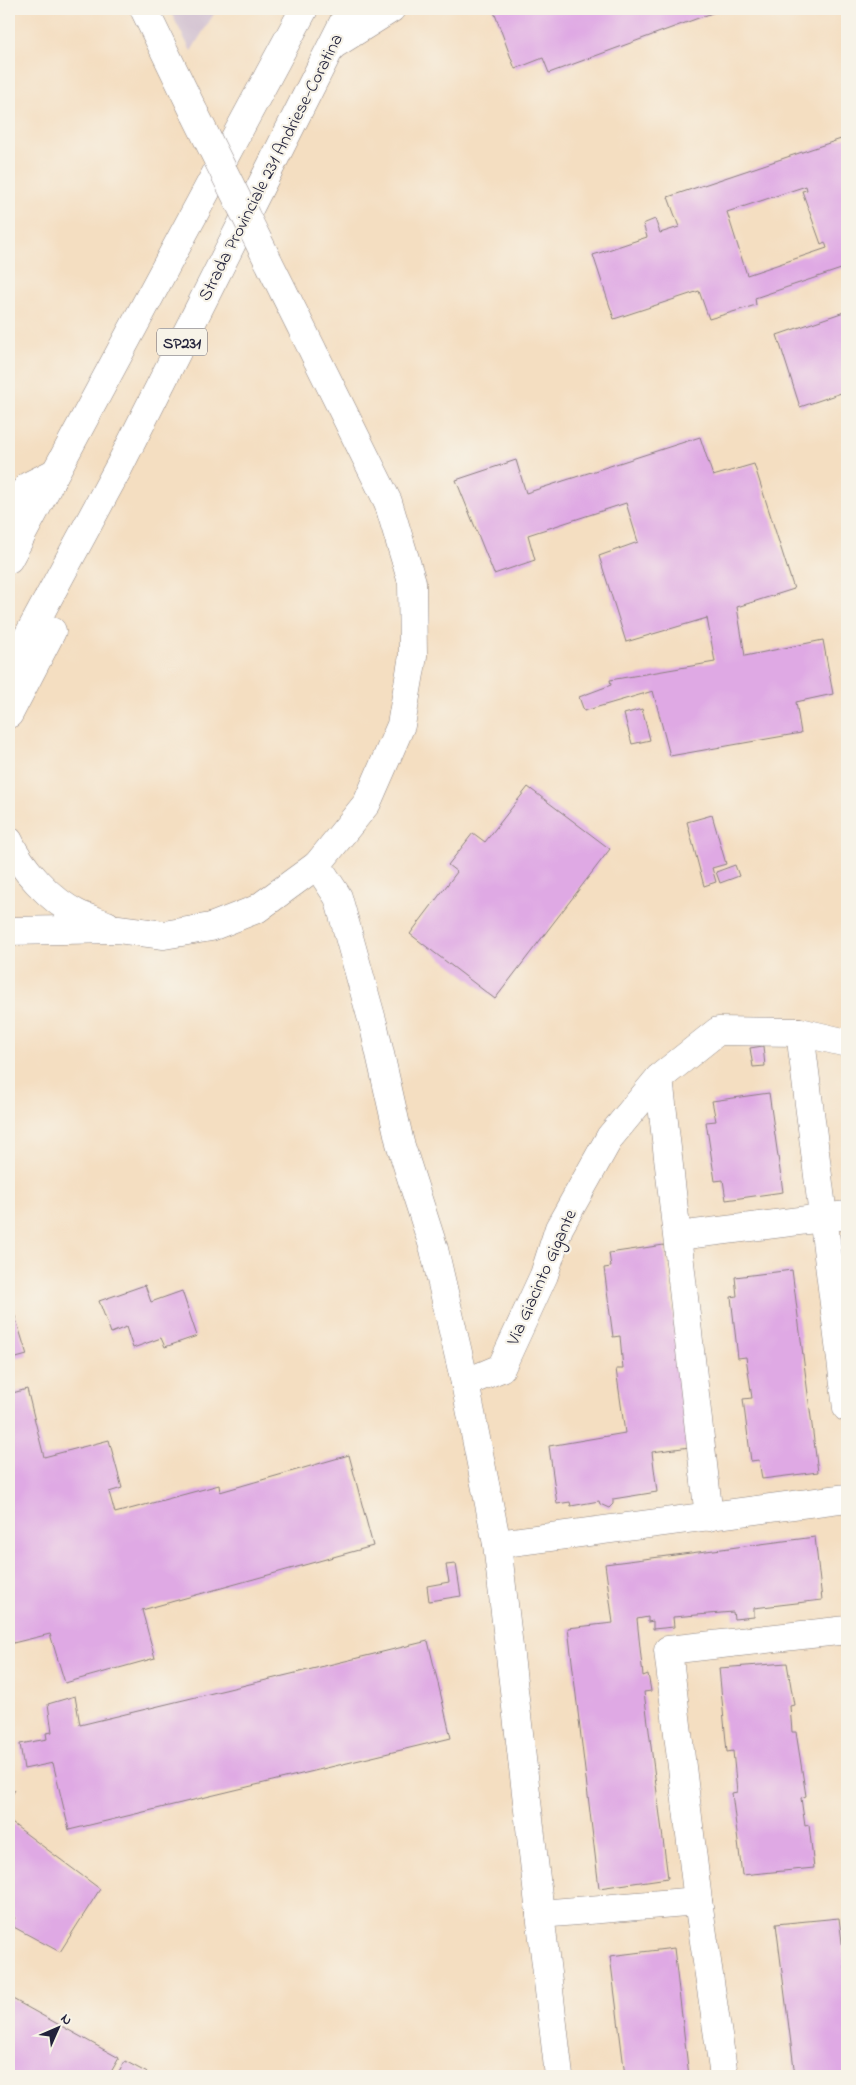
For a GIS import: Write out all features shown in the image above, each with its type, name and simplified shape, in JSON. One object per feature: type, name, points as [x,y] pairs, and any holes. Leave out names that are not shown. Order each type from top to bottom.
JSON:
[{"type":"main road","points":[[9,931],[118,929],[164,935],[211,927],[257,908],[317,865],[368,803],[401,725],[414,656],[412,582],[388,502],[144,9]]},
{"type":"main road","name":"SP231","points":[[9,559],[304,9]]},
{"type":"main road","name":"Strada Provinciale 231 Andriese-Coratina","points":[[9,671],[119,467],[350,9]]},
{"type":"main road","points":[[330,47],[391,9]]},
{"type":"main road","points":[[9,714],[120,500],[119,467]]},
{"type":"main road","points":[[9,512],[28,486],[56,472]]},
{"type":"main road","points":[[9,840],[14,852],[41,886],[76,913],[118,929]]},
{"type":"main road","points":[[317,865],[338,897],[374,1027],[400,1143],[434,1249],[497,1544],[558,2076]]},
{"type":"main road","name":"Via Giacinto Gigante","points":[[464,1383],[501,1368],[544,1275],[559,1228],[610,1137],[659,1078],[718,1031],[800,1032],[847,1043]]},
{"type":"main road","points":[[800,1032],[835,1216],[847,1408]]},
{"type":"main road","points":[[659,1078],[709,1517]]},
{"type":"main road","points":[[678,1236],[835,1216]]},
{"type":"main road","points":[[497,1544],[847,1498]]},
{"type":"main road","points":[[724,2076],[698,1901],[668,1650],[847,1630]]},
{"type":"main road","points":[[540,1914],[698,1901]]},
{"type":"shaded area","points":[[169,9],[217,9],[191,51]]},
{"type":"building","points":[[493,9],[723,9],[549,73],[543,58],[515,69]]},
{"type":"building","points":[[847,137],[847,267],[755,298],[756,305],[709,319],[699,291],[614,319],[593,255],[647,237],[643,224],[655,219],[660,233],[679,227],[668,197]],"holes":[[[806,186],[807,190],[802,191],[821,244],[825,242],[827,248],[747,275],[727,212]]]},
{"type":"building","points":[[847,311],[847,391],[800,407],[777,335]]},
{"type":"building","points":[[700,437],[713,476],[754,464],[794,589],[737,607],[745,656],[823,640],[833,694],[796,702],[801,733],[670,756],[653,691],[584,711],[579,697],[611,685],[610,680],[715,662],[707,618],[626,642],[599,556],[638,542],[626,503],[528,535],[535,560],[494,574],[456,480],[516,460],[526,493]]},
{"type":"building","points":[[642,709],[650,740],[632,744],[624,714]]},
{"type":"building","points":[[528,787],[610,849],[495,999],[410,934],[457,872],[448,865],[473,833],[485,842]]},
{"type":"building","points":[[712,815],[726,864],[712,868],[716,882],[704,886],[687,822]]},
{"type":"building","points":[[735,865],[739,876],[720,883],[716,872]]},
{"type":"building","points":[[763,1046],[765,1066],[753,1067],[750,1048]]},
{"type":"building","points":[[769,1093],[783,1192],[726,1200],[723,1180],[715,1181],[706,1122],[716,1121],[712,1101]]},
{"type":"building","points":[[664,1245],[690,1447],[652,1452],[657,1492],[613,1499],[613,1504],[609,1508],[600,1504],[599,1501],[571,1506],[570,1502],[557,1504],[549,1446],[625,1433],[616,1369],[623,1369],[620,1336],[613,1337],[604,1268],[611,1267],[609,1253]]},
{"type":"building","points":[[792,1270],[818,1472],[762,1479],[759,1460],[751,1461],[743,1399],[752,1398],[746,1357],[738,1358],[731,1297],[737,1296],[735,1277]]},
{"type":"building","points":[[145,1285],[151,1302],[182,1291],[197,1336],[165,1347],[161,1338],[133,1348],[126,1327],[111,1333],[99,1301]]},
{"type":"building","points":[[15,1316],[27,1355],[9,1360],[9,1318]]},
{"type":"building","points":[[27,1389],[44,1457],[109,1440],[122,1488],[109,1492],[115,1513],[219,1485],[220,1492],[349,1455],[373,1546],[142,1610],[155,1658],[65,1683],[50,1634],[9,1644],[9,1394]]},
{"type":"building","points":[[815,1537],[822,1600],[754,1608],[754,1617],[734,1619],[733,1612],[673,1617],[674,1627],[653,1629],[653,1621],[648,1622],[648,1617],[637,1619],[643,1676],[648,1674],[651,1691],[644,1692],[668,1878],[599,1888],[568,1628],[613,1623],[605,1564]]},
{"type":"building","points":[[456,1564],[461,1596],[429,1601],[427,1586],[449,1582],[446,1565]]},
{"type":"building","points":[[428,1641],[451,1738],[69,1830],[53,1763],[24,1769],[20,1744],[47,1739],[46,1733],[52,1732],[48,1704],[75,1696],[80,1725]]},
{"type":"building","points":[[787,1663],[794,1705],[790,1706],[792,1732],[796,1732],[806,1796],[801,1798],[805,1826],[809,1825],[814,1868],[742,1875],[732,1793],[737,1792],[733,1751],[727,1752],[719,1668]]},
{"type":"building","points":[[9,1785],[15,1790],[9,1799]]},
{"type":"building","points":[[9,1821],[100,1889],[60,1952],[10,1925],[15,1918],[9,1914]]},
{"type":"building","points":[[839,1918],[847,1982],[847,2076],[795,2076],[776,1924]]},
{"type":"building","points":[[674,1948],[689,2076],[625,2076],[610,1956]]},
{"type":"building","points":[[9,1997],[119,2058],[111,2072],[117,2076],[9,2076]]},
{"type":"building","points":[[125,2061],[153,2076],[117,2076]]}]
